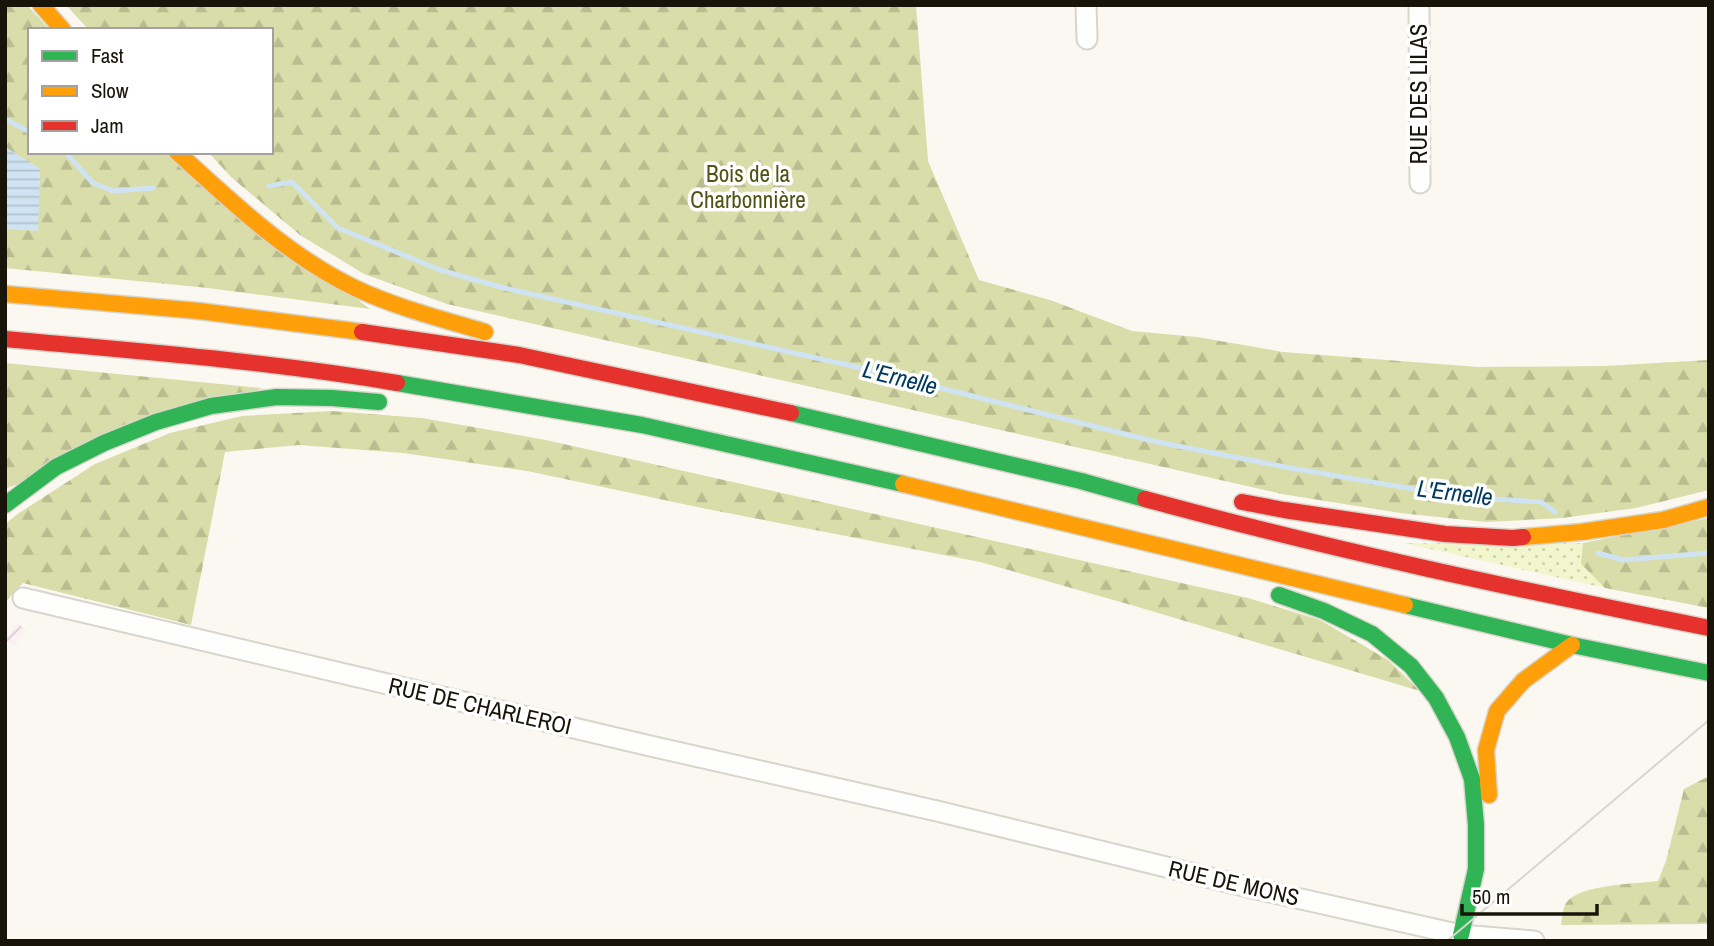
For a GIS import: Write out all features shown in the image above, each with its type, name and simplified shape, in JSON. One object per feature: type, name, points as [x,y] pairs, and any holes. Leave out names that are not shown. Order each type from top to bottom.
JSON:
[{"type":"highway","points":[[41,5],[61,28]]},
{"type":"highway","points":[[179,154],[237,207],[291,250],[339,280],[402,307],[488,332],[519,355]]},
{"type":"highway","points":[[5,294],[199,312],[519,355],[724,398],[1082,481],[1230,522],[1560,598],[1709,628]]},
{"type":"highway","points":[[5,339],[196,356],[348,375],[642,425],[839,468],[1572,645],[1709,673]]},
{"type":"highway","points":[[5,505],[56,467],[104,443],[156,422],[211,406],[277,397],[393,403]]},
{"type":"highway","points":[[418,403],[481,397]]},
{"type":"highway","points":[[1082,481],[1135,481],[1149,484]]},
{"type":"highway","points":[[1230,500],[1445,534],[1513,538],[1581,532],[1663,520],[1709,507]]},
{"type":"highway","points":[[1225,562],[1260,587],[1324,611],[1372,634],[1411,666],[1436,698],[1457,737],[1472,779],[1476,869],[1461,934]]},
{"type":"highway","points":[[1491,805],[1486,750],[1497,711],[1523,681],[1572,645]]},
{"type":"street","points":[[1086,5],[1087,39]]},
{"type":"street","name":"RUE DES LILAS","points":[[1419,5],[1420,183]]},
{"type":"street","name":"RUE DE CHARLEROI","points":[[23,598],[937,811]]},
{"type":"street","name":"RUE DE MONS","points":[[937,811],[1252,888],[1461,934],[1484,934],[1534,941]]},
{"type":"shaded area","points":[[17,623],[27,630],[14,647],[5,639]]},
{"type":"green space","points":[[5,5],[27,5],[48,28],[28,28],[28,154],[166,154],[370,309],[208,288],[5,268],[5,228],[37,231],[40,169],[5,147]]},
{"type":"green space","name":"Bois de la Charbonnière","points":[[66,5],[916,5],[928,161],[979,280],[1050,300],[1132,331],[1197,337],[1283,352],[1478,367],[1604,366],[1709,360],[1709,490],[1636,508],[1562,518],[1486,522],[1400,513],[1282,494],[447,304],[364,274],[300,235],[231,177],[210,154],[273,154],[273,28],[87,28]]},
{"type":"green space","points":[[5,363],[262,388],[5,489]]},
{"type":"green space","points":[[332,411],[422,418],[546,440],[1248,598],[1320,620],[1388,660],[1420,691],[980,562],[527,471],[403,453],[299,445],[225,452],[191,625],[23,583],[5,602],[5,524],[95,464],[170,433],[242,416]]},
{"type":"green space","points":[[1709,518],[1709,608],[1605,588],[1581,564],[1583,543]]},
{"type":"green space","points":[[1403,543],[1583,543],[1581,564],[1605,588]]},
{"type":"green space","points":[[1709,776],[1709,924],[1561,925],[1566,903],[1583,892],[1595,888],[1658,881],[1666,861],[1684,789]]},
{"type":"water","points":[[5,147],[40,169],[38,231],[5,228]]},
{"type":"waterway","name":"L'Ernelle","points":[[5,119],[28,131]]},
{"type":"waterway","name":"L'Ernelle","points":[[67,154],[93,183],[113,191],[153,188]]},
{"type":"waterway","name":"L'Ernelle","points":[[269,186],[292,182],[338,228],[440,270],[504,288],[852,366],[1157,442],[1460,497],[1541,502],[1555,512]]},
{"type":"waterway","name":"L'Ernelle","points":[[1598,553],[1623,560],[1709,553]]},
{"type":"tram line","points":[[1447,941],[1709,720]]},
{"type":"traffic: fast","points":[[397,383],[642,425],[903,484]]},
{"type":"traffic: fast","points":[[5,505],[56,467],[104,443],[156,422],[211,406],[277,397],[379,402]]},
{"type":"traffic: fast","points":[[791,413],[1081,481],[1145,499]]},
{"type":"traffic: fast","points":[[1279,595],[1324,611],[1372,634],[1411,666],[1436,698],[1457,737],[1472,779],[1476,825],[1476,869],[1461,935]]},
{"type":"traffic: fast","points":[[1405,605],[1572,645],[1709,673]]},
{"type":"traffic: slow","points":[[41,5],[61,28]]},
{"type":"traffic: slow","points":[[179,154],[262,227],[332,276],[388,302],[485,332]]},
{"type":"traffic: slow","points":[[5,294],[199,311],[362,332]]},
{"type":"traffic: slow","points":[[903,484],[1405,605]]},
{"type":"traffic: slow","points":[[1523,537],[1663,520],[1709,507]]},
{"type":"traffic: slow","points":[[1489,795],[1486,750],[1497,711],[1523,681],[1572,645]]},
{"type":"traffic: jam","points":[[362,332],[519,355],[791,413]]},
{"type":"traffic: jam","points":[[5,339],[152,352],[397,383]]},
{"type":"traffic: jam","points":[[1145,499],[1426,568],[1709,628]]},
{"type":"traffic: jam","points":[[1242,502],[1445,534],[1523,537]]}]
